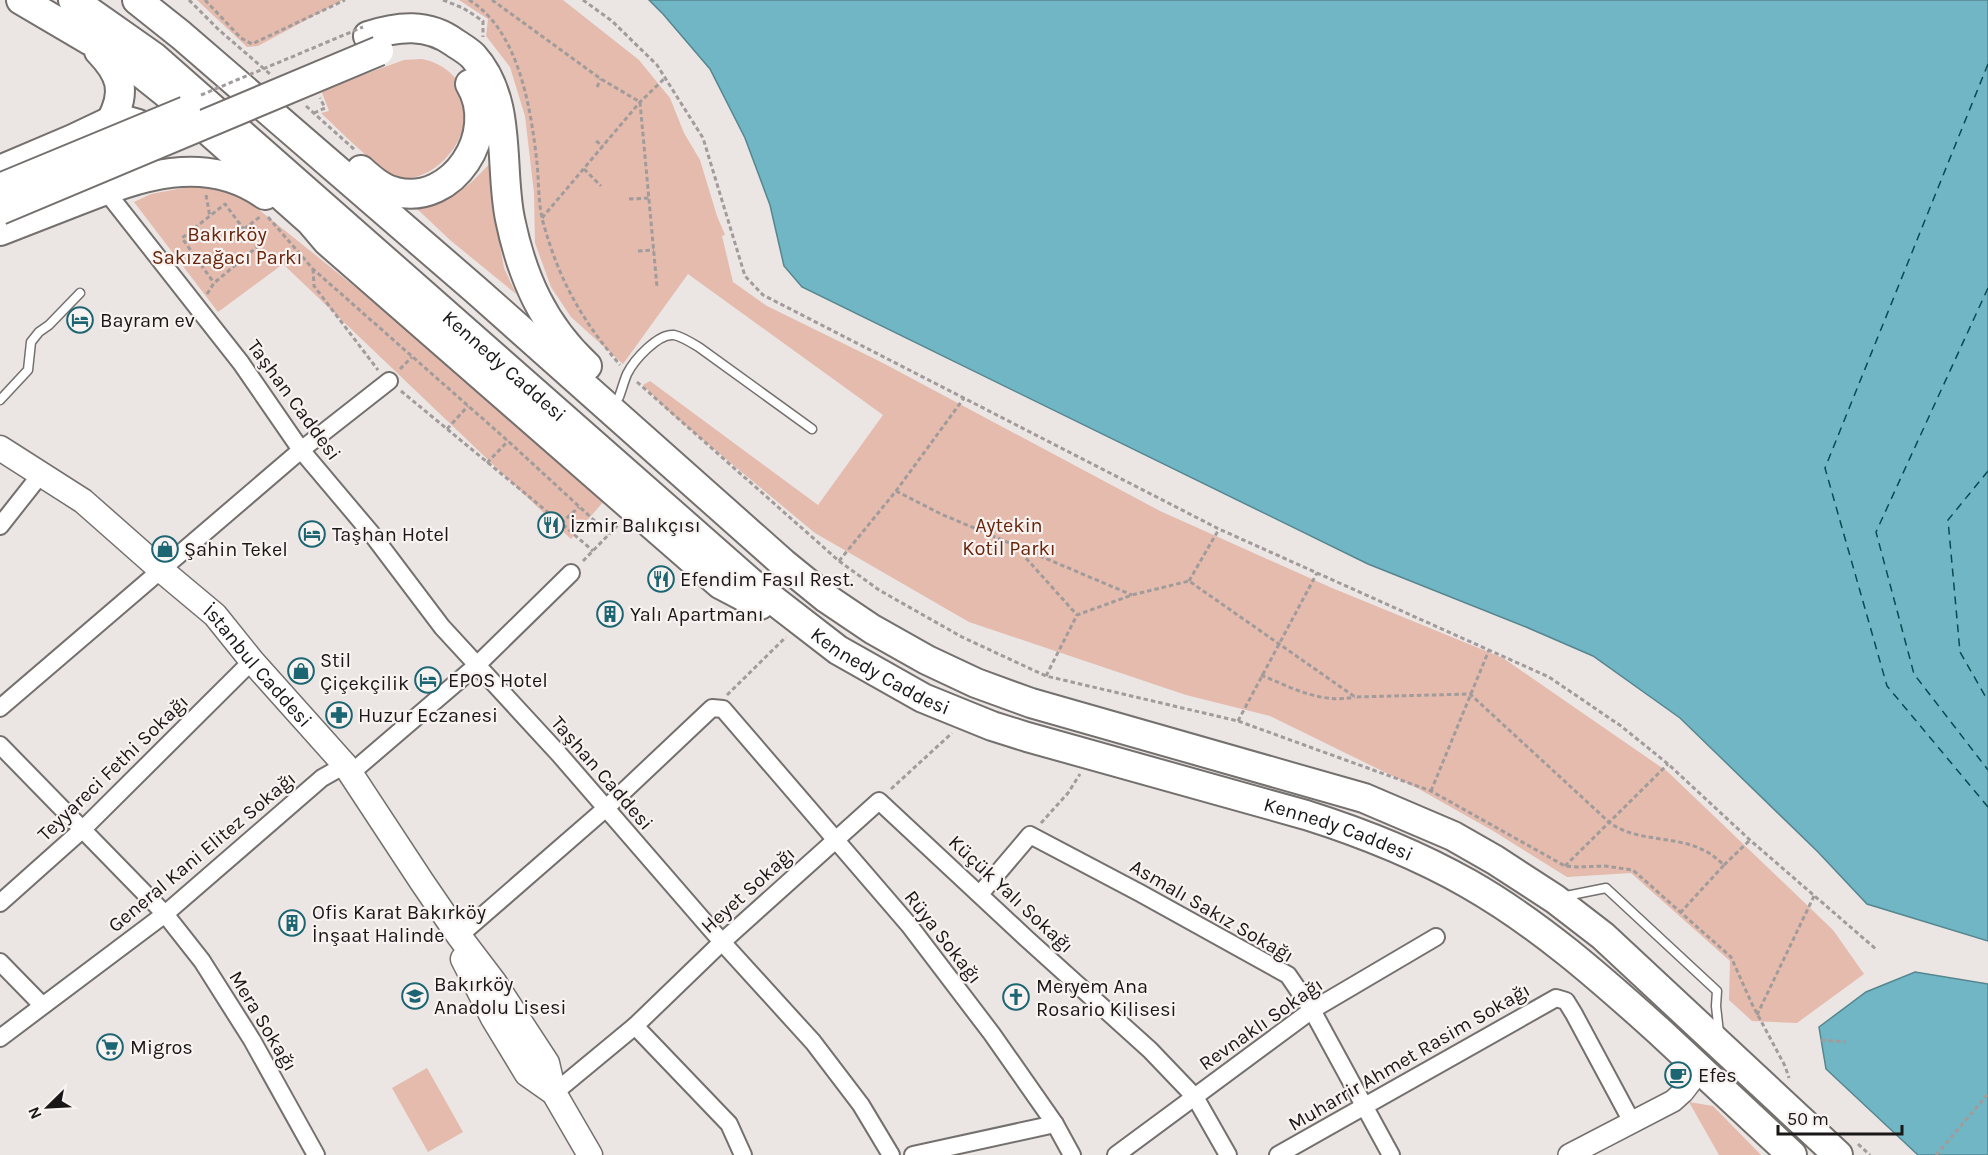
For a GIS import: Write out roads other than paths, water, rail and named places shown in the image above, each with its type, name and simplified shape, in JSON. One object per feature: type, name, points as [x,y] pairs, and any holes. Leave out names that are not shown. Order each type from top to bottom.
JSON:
[{"type":"highway","points":[[21,0],[126,61],[166,93],[310,221],[327,241]]},
{"type":"highway","name":"Kennedy Caddesi","points":[[73,0],[154,57],[750,582],[838,650],[923,698],[970,717],[1027,737],[1347,828],[1426,861],[1478,889],[1551,939],[1600,978],[1792,1155]]},
{"type":"highway","name":"Kennedy Caddesi","points":[[137,0],[182,35],[477,291],[783,563],[826,598],[872,629],[927,660],[967,679],[1031,703],[1364,798],[1453,836],[1555,899],[1603,936],[1838,1155]]},
{"type":"highway","points":[[0,210],[373,43],[387,30],[427,29],[448,37],[473,56],[485,73],[495,95],[501,120],[509,217],[536,300],[557,334],[572,352],[623,385],[713,501]]},
{"type":"highway","points":[[89,40],[112,65],[118,78],[120,102],[111,121]]},
{"type":"highway","points":[[1,171],[373,43],[429,48],[441,53],[461,69],[475,92],[481,118],[476,144],[461,169],[443,183],[422,192],[396,192],[380,186],[319,138],[276,117]]},
{"type":"highway","points":[[1,171],[111,121],[124,120],[138,124],[156,152],[153,164],[144,177]]},
{"type":"highway","points":[[0,231],[144,177],[187,172],[222,174],[261,192],[327,241],[720,584],[765,608],[800,622]]},
{"type":"main road","name":"İstanbul Caddesi","points":[[0,448],[83,501],[215,615],[252,661],[348,769],[459,936],[458,949],[493,1018],[521,1065],[527,1074],[554,1093],[590,1155]]},
{"type":"street","name":"Taşhan Caddesi","points":[[105,190],[241,363],[301,450],[370,533],[442,627],[559,754],[722,942],[813,1042],[861,1105],[891,1155]]},
{"type":"street","points":[[0,708],[301,450],[389,381]]},
{"type":"street","points":[[0,526],[41,474]]},
{"type":"street","name":"General Kani Elitez Sokağı","points":[[0,1038],[165,914],[322,778],[348,769],[477,665],[571,573]]},
{"type":"street","name":"Teyyareci Fethi Sokağı","points":[[0,903],[83,829],[252,661]]},
{"type":"street","name":"Rüya Sokağı","points":[[605,809],[711,708],[723,709],[909,925],[992,1034],[1055,1124],[1072,1155]]},
{"type":"street","name":"Mera Sokağı","points":[[0,745],[165,914],[202,961],[252,1040],[316,1155]]},
{"type":"street","name":"Heyet Sokağı","points":[[554,1093],[635,1026],[722,942],[879,801]]},
{"type":"street","name":"Küçük Yalı Sokağı","points":[[879,801],[1150,1050],[1195,1097],[1228,1155]]},
{"type":"street","points":[[459,936],[605,809]]},
{"type":"street","name":"Asmalı Sakız Sokağı","points":[[980,894],[1030,835],[1288,975],[1312,1010],[1391,1155]]},
{"type":"street","name":"Revnaklı Sokağı","points":[[1116,1155],[1312,1010],[1436,937]]},
{"type":"street","points":[[0,962],[42,1005]]},
{"type":"street","name":"Muharrir Ahmet Rasim Sokağı","points":[[1278,1155],[1556,998],[1566,1001],[1574,1014],[1632,1122]]},
{"type":"street","points":[[635,1026],[729,1124],[743,1155]]},
{"type":"street","points":[[1569,1155],[1673,1101],[1700,1070]]},
{"type":"street","points":[[913,1155],[1055,1124]]},
{"type":"lane","points":[[0,400],[28,370],[29,349],[35,337],[80,293]]},
{"type":"lane","points":[[623,385],[644,352],[663,337],[671,335],[681,337],[700,348],[812,429]]},
{"type":"lane","points":[[1555,899],[1606,888],[1717,992],[1720,1046]]},
{"type":"lane","points":[[1700,1070],[1727,1107]]},
{"type":"water","points":[[649,0],[1988,0],[1988,941],[1867,904],[1818,852],[1680,718],[1593,656],[1368,564],[802,287],[784,266],[770,205],[745,138],[710,69]]},
{"type":"water","points":[[1915,972],[1988,984],[1988,1155],[1918,1155],[1826,1069],[1819,1027],[1866,992]]},
{"type":"place","name":"Bayram ev","points":[[80,320]]},
{"type":"place","name":"İzmir Balıkçısı","points":[[551,525]]},
{"type":"place","name":"Taşhan Hotel","points":[[312,534]]},
{"type":"place","name":"Şahin Tekel","points":[[165,549]]},
{"type":"place","name":"Efendim Fasıl Rest.","points":[[661,579]]},
{"type":"place","name":"Yalı Apartmanı","points":[[610,614]]},
{"type":"place","name":"Stil Çiçekçilik","points":[[301,671]]},
{"type":"place","name":"EPOS Hotel","points":[[428,680]]},
{"type":"place","name":"Huzur Eczanesi","points":[[339,715]]},
{"type":"place","name":"Ofis Karat Bakırköy İnşaat Halinde","points":[[292,923]]},
{"type":"place","name":"Bakırköy Anadolu Lisesi","points":[[415,996]]},
{"type":"place","name":"Meryem Ana Rosario Kilisesi","points":[[1016,997]]},
{"type":"place","name":"Migros","points":[[110,1047]]},
{"type":"place","name":"Efes","points":[[1678,1075]]},
{"type":"park label","name":"Bakırköy Sakızağacı Parkı","points":[[227,246]]},
{"type":"park label","name":"Aytekin Kotil Parkı","points":[[1009,536]]}]
